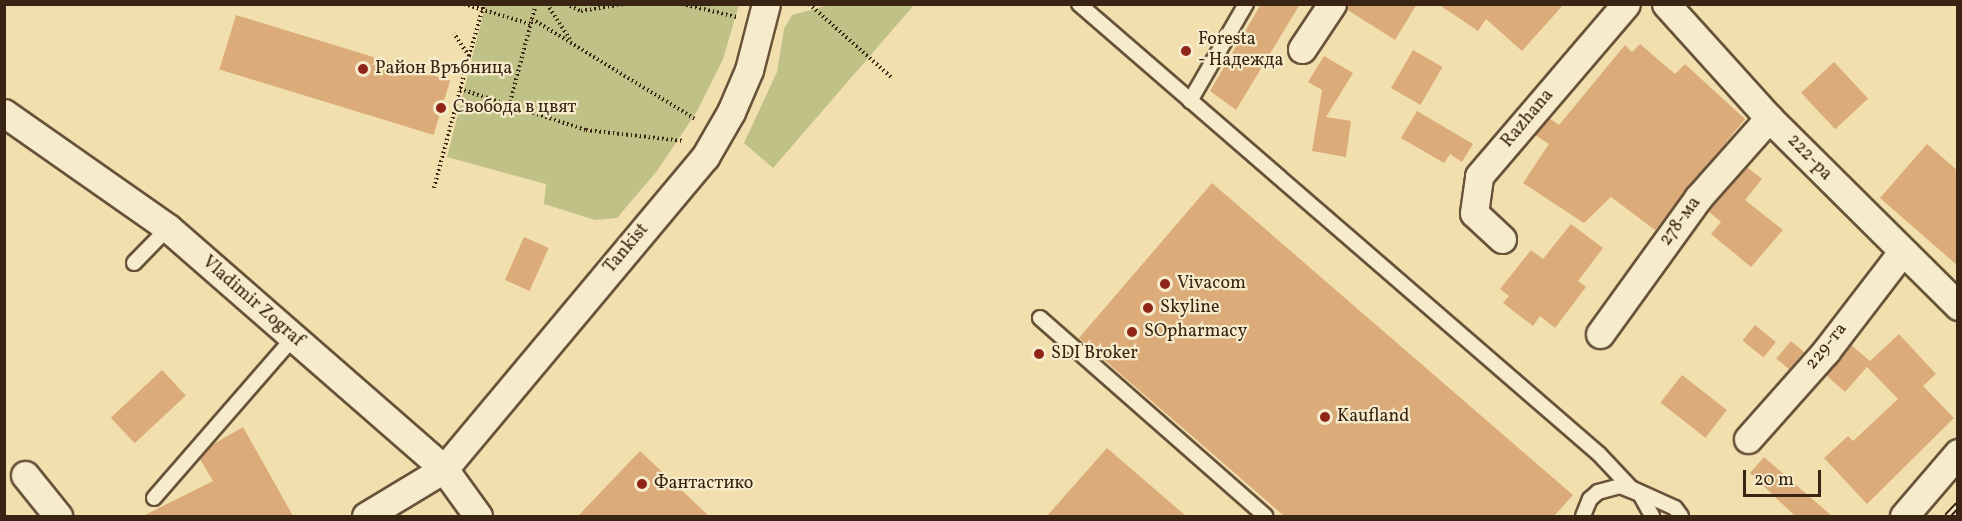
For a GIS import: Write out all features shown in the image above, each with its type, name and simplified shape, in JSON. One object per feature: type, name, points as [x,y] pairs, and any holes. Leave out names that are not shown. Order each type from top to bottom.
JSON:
[{"type":"street","points":[[1302,49],[1332,4]]},
{"type":"street","name":"Razhana","points":[[1502,239],[1474,213],[1479,177],[1626,4]]},
{"type":"street","name":"222-ра","points":[[1666,4],[1769,118],[1958,306]]},
{"type":"street","name":"Tankist","points":[[366,516],[444,469],[705,157],[731,112],[764,13]]},
{"type":"street","name":"Vladimir Zograf","points":[[4,113],[168,228],[444,469],[478,516]]},
{"type":"street","name":"278-ма","points":[[1600,333],[1698,198],[1769,118]]},
{"type":"street","name":"229-та","points":[[1748,439],[1826,351],[1902,252]]},
{"type":"street","points":[[1904,516],[1958,453]]},
{"type":"street","points":[[25,475],[58,516]]},
{"type":"lane","points":[[1079,4],[1599,454],[1648,504],[1652,516]]},
{"type":"lane","points":[[1190,101],[1246,4]]},
{"type":"lane","points":[[134,263],[168,228]]},
{"type":"lane","points":[[1040,318],[1265,516]]},
{"type":"lane","points":[[154,498],[293,338]]},
{"type":"lane","points":[[1583,516],[1590,499],[1608,487],[1631,488],[1675,508],[1681,516]]},
{"type":"path","points":[[464,4],[531,21],[573,44],[700,122],[694,132]]},
{"type":"path","points":[[509,106],[536,4]]},
{"type":"path","points":[[547,4],[573,44]]},
{"type":"path","points":[[566,4],[581,11],[623,4]]},
{"type":"path","points":[[682,4],[764,13]]},
{"type":"path","points":[[809,4],[892,78]]},
{"type":"path","points":[[434,188],[483,7]]},
{"type":"path","points":[[454,34],[469,56]]},
{"type":"path","points":[[460,89],[586,130],[688,142]]},
{"type":"green space","points":[[477,5],[739,5],[723,59],[696,113],[657,171],[617,218],[595,220],[544,204],[546,184],[447,157],[485,7]]},
{"type":"green space","points":[[829,5],[914,5],[773,168],[744,143],[777,72],[784,29],[792,15]]},
{"type":"building","points":[[1261,4],[1300,4],[1236,110],[1210,91]]},
{"type":"building","points":[[1348,4],[1417,4],[1395,40],[1346,9]]},
{"type":"building","points":[[1438,4],[1564,4],[1522,51],[1486,19],[1478,31]]},
{"type":"building","points":[[236,15],[450,80],[434,135],[219,70]]},
{"type":"building","points":[[1640,44],[1675,74],[1685,64],[1745,119],[1655,230],[1611,197],[1584,223],[1523,183],[1549,144],[1535,135],[1549,118],[1559,125],[1625,45],[1632,52]]},
{"type":"building","points":[[1413,50],[1442,67],[1420,105],[1391,88]]},
{"type":"building","points":[[1324,56],[1353,73],[1326,117],[1351,121],[1346,157],[1312,151],[1322,90],[1308,82]]},
{"type":"building","points":[[1834,62],[1868,99],[1835,129],[1801,93]]},
{"type":"building","points":[[1417,111],[1473,144],[1462,162],[1450,154],[1444,163],[1401,138]]},
{"type":"building","points":[[1927,144],[1958,171],[1958,266],[1880,198]]},
{"type":"building","points":[[1747,167],[1762,179],[1745,200],[1783,230],[1751,267],[1711,234],[1721,222],[1708,211]]},
{"type":"building","name":"Kaufland","points":[[1212,183],[1573,495],[1554,516],[1284,516],[1079,338]]},
{"type":"building","points":[[1571,224],[1603,248],[1578,281],[1586,287],[1555,328],[1540,316],[1533,326],[1503,303],[1509,296],[1500,289],[1531,250],[1543,259]]},
{"type":"building","points":[[524,237],[549,248],[530,291],[505,280]]},
{"type":"building","points":[[1755,325],[1776,342],[1763,358],[1742,341]]},
{"type":"building","points":[[1899,334],[1936,374],[1923,386],[1954,418],[1867,504],[1824,458],[1848,436],[1853,441],[1898,399],[1867,367],[1845,392],[1826,375],[1851,345],[1870,361]]},
{"type":"building","points":[[1791,341],[1804,352],[1789,370],[1776,359]]},
{"type":"building","points":[[162,370],[186,396],[135,443],[111,418]]},
{"type":"building","points":[[1682,375],[1727,410],[1705,438],[1660,403]]},
{"type":"building","points":[[243,427],[293,516],[143,516],[213,481],[200,459],[212,445]]},
{"type":"building","points":[[1107,448],[1186,516],[1047,516]]},
{"type":"building","name":"Фантастико","points":[[640,451],[709,516],[578,516]]},
{"type":"building","points":[[1764,457],[1832,516],[1795,516],[1750,473]]},
{"type":"railway","points":[[1947,516],[1958,504]]},
{"type":"place","name":"Foresta - Надежда","points":[[1186,51]]},
{"type":"place","name":"Район Връбница","points":[[363,69]]},
{"type":"place","name":"Свобода в цвят","points":[[441,108]]},
{"type":"place","name":"Vivacom","points":[[1165,284]]},
{"type":"place","name":"Skyline","points":[[1148,308]]},
{"type":"place","name":"SOpharmacy","points":[[1132,332]]},
{"type":"place","name":"SDI Broker","points":[[1039,354]]},
{"type":"place","name":"Kaufland","points":[[1325,417]]},
{"type":"place","name":"Фантастико","points":[[642,484]]}]
